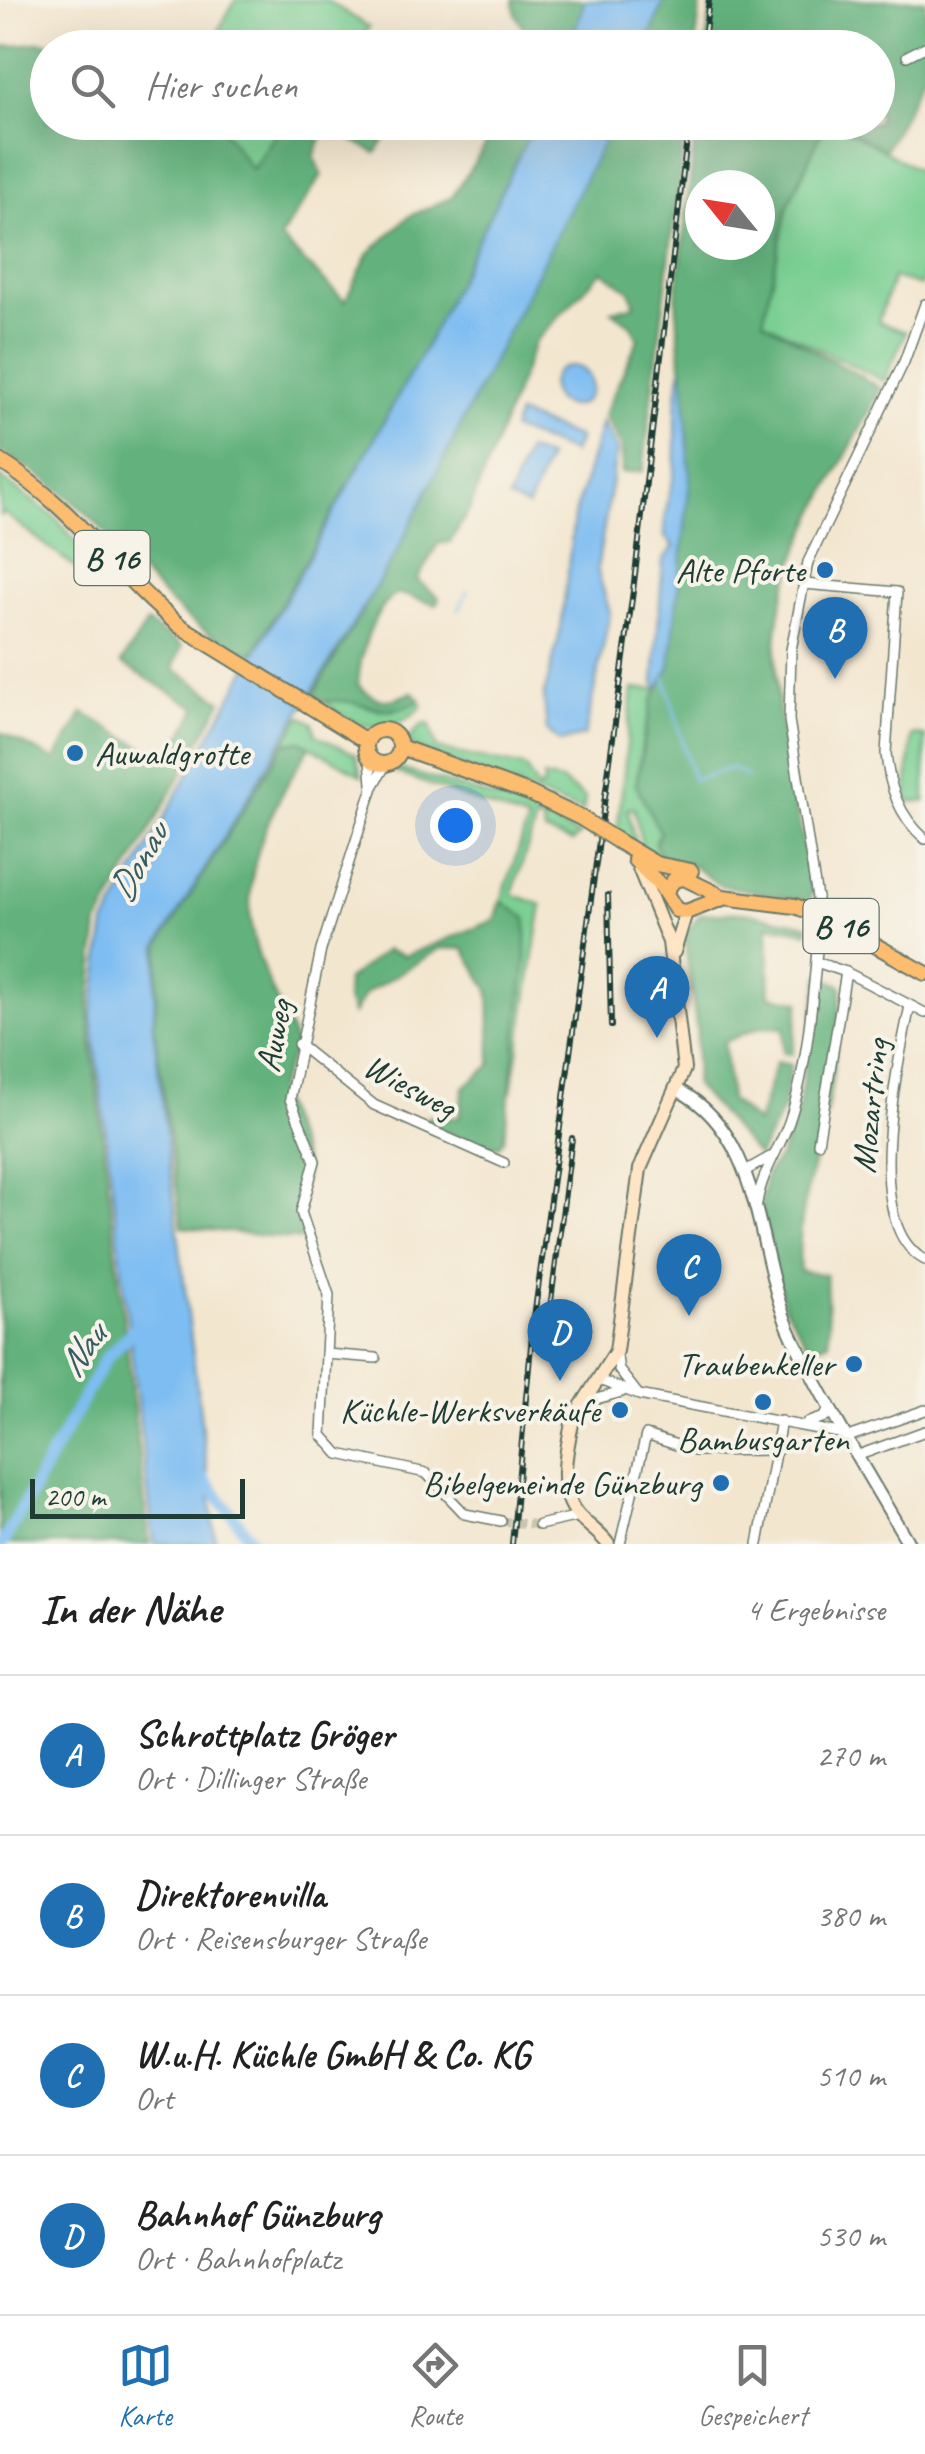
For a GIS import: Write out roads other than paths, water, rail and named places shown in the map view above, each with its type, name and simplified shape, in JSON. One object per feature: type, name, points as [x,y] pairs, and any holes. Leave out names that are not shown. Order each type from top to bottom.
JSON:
[{"type":"main road","name":"B 16","points":[[0,460],[80,522],[155,606],[225,655],[366,741]]},
{"type":"main road","points":[[394,757],[397,737],[385,730],[372,734],[366,741],[370,759],[394,757],[448,772]]},
{"type":"main road","name":"B 16","points":[[394,757],[423,758],[529,793],[619,845],[682,897],[750,899],[794,906],[828,919],[925,973]]},
{"type":"main road","name":"B 16","points":[[423,758],[448,772],[580,821]]},
{"type":"main road","name":"B 16","points":[[638,862],[694,872],[716,888],[750,899]]},
{"type":"main road","points":[[608,1544],[579,1516],[565,1489],[573,1419],[616,1351],[640,1169],[678,1090],[684,1057],[669,942],[638,862]]},
{"type":"main road","points":[[669,942],[682,897]]},
{"type":"main road","points":[[672,964],[682,897]]},
{"type":"street","points":[[908,56],[925,47]]},
{"type":"street","points":[[755,1210],[761,1180],[797,1093],[817,950],[817,898],[790,720],[791,650],[808,562],[892,388],[925,304]]},
{"type":"street","points":[[804,584],[897,592],[886,752],[888,778],[907,820],[925,839]]},
{"type":"street","name":"Auweg","points":[[394,757],[372,786],[320,950],[298,1044],[290,1099],[314,1161],[302,1212],[330,1294],[322,1435],[330,1448],[426,1473],[465,1514],[502,1521]]},
{"type":"street","name":"Auweg","points":[[370,759],[372,786]]},
{"type":"street","points":[[816,962],[846,972],[925,1014]]},
{"type":"street","points":[[818,1143],[846,972]]},
{"type":"street","name":"Mozartring","points":[[910,1006],[889,1139],[888,1179],[900,1231],[915,1254],[925,1260]]},
{"type":"street","name":"Wiesweg","points":[[298,1044],[374,1105],[504,1163]]},
{"type":"street","points":[[678,1090],[704,1109],[744,1172],[782,1312],[909,1544]]},
{"type":"street","points":[[744,1172],[772,1155]]},
{"type":"street","points":[[616,1351],[621,1374],[639,1395]]},
{"type":"street","points":[[326,1354],[376,1358]]},
{"type":"street","points":[[598,1380],[623,1392],[848,1436],[925,1410]]},
{"type":"street","points":[[573,1419],[596,1399],[623,1392]]},
{"type":"street","points":[[800,1425],[820,1421],[830,1404]]},
{"type":"street","points":[[818,1428],[838,1420]]},
{"type":"street","points":[[758,1544],[781,1421]]},
{"type":"street","points":[[859,1455],[925,1430]]},
{"type":"street","points":[[620,1544],[646,1436],[695,1451],[778,1450]]},
{"type":"street","points":[[539,1525],[579,1516]]},
{"type":"water","points":[[585,0],[664,0],[653,30],[575,30]]},
{"type":"water","points":[[527,140],[604,140],[395,555],[158,946],[153,1027],[216,1544],[154,1544],[92,1015],[105,924],[426,346]]},
{"type":"water","points":[[571,366],[585,372],[591,386],[585,400],[571,406],[557,400],[551,386],[557,372]]},
{"type":"water","points":[[683,367],[690,479],[670,667],[658,689],[654,683],[663,560],[674,546],[665,537],[665,516],[675,471],[677,397]]},
{"type":"water","points":[[518,414],[579,438],[573,453],[512,429]]},
{"type":"water","points":[[602,422],[617,449],[597,569],[610,613],[585,735],[560,742],[547,731],[544,696],[561,628],[574,517]]},
{"type":"water","points":[[527,450],[548,458],[528,507],[508,499]]},
{"type":"waterway","points":[[459,611],[467,591]]},
{"type":"waterway","points":[[665,677],[693,780],[732,768],[748,777]]},
{"type":"waterway","name":"Nau","points":[[2,1544],[105,1359],[137,1326]]},
{"type":"waterway","points":[[198,1471],[255,1544]]},
{"type":"tunnel","points":[[501,1521],[539,1525]]},
{"type":"railway","points":[[705,30],[709,0]]},
{"type":"railway","points":[[512,1544],[533,1325],[633,591],[687,140]]},
{"type":"railway","points":[[608,895],[611,1026]]},
{"type":"railway","points":[[551,1301],[572,1138]]},
{"type":"place","name":"Alte Pforte","points":[[825,570]]},
{"type":"place","name":"Direktorenvilla","points":[[835,679]]},
{"type":"place","name":"Auwaldgrotte","points":[[75,753]]},
{"type":"place","name":"Schrottplatz Gröger","points":[[657,1038]]},
{"type":"place","name":"W.u.H. Küchle GmbH & Co. KG","points":[[689,1316]]},
{"type":"place","name":"Traubenkeller","points":[[854,1364]]},
{"type":"place","name":"Bahnhof Günzburg","points":[[560,1381]]},
{"type":"place","name":"Bambusgarten","points":[[763,1402]]},
{"type":"place","name":"Küchle-Werksverkäufe","points":[[620,1410]]},
{"type":"place","name":"Bibelgemeinde Günzburg","points":[[721,1483]]},
{"type":"water label","name":"Donau","points":[[138,862]]}]
